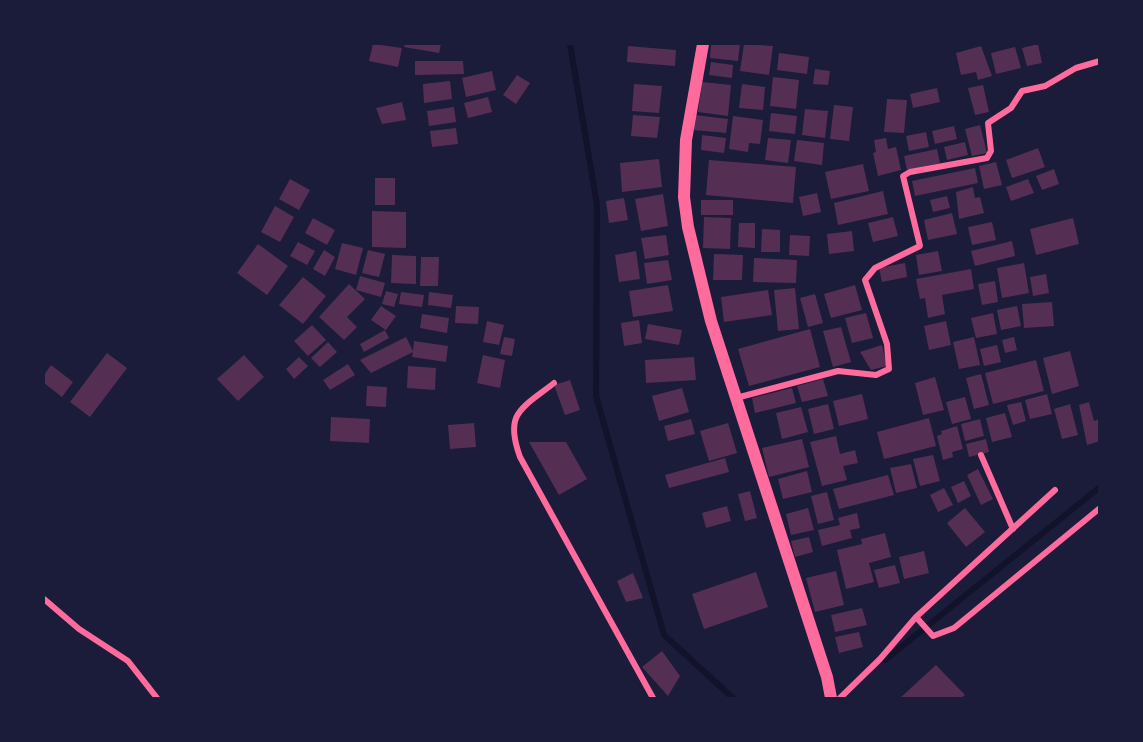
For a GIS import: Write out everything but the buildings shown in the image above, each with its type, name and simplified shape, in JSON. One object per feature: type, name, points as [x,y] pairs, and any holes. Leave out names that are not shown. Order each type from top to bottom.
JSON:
[{"type":"main road","points":[[703,44],[686,140],[684,197],[697,272],[735,398],[827,677],[831,699]]},
{"type":"street","points":[[735,398],[838,371],[876,375],[889,369],[887,344],[865,281],[875,268],[920,246],[903,176],[910,172],[987,158],[992,151],[988,123],[1011,108],[1022,91],[1045,86],[1076,68],[1100,60]]},
{"type":"street","points":[[554,383],[520,412],[513,423],[513,437],[520,457],[653,699]]},
{"type":"street","points":[[981,455],[1013,528]]},
{"type":"street","points":[[840,699],[918,620],[1055,490]]},
{"type":"street","points":[[918,620],[933,636],[954,628],[1100,508]]},
{"type":"street","points":[[44,599],[79,629],[128,661],[157,699]]},
{"type":"waterway","points":[[570,44],[597,205],[596,396],[664,635],[733,698]]},
{"type":"waterway","points":[[885,660],[1100,487]]}]
